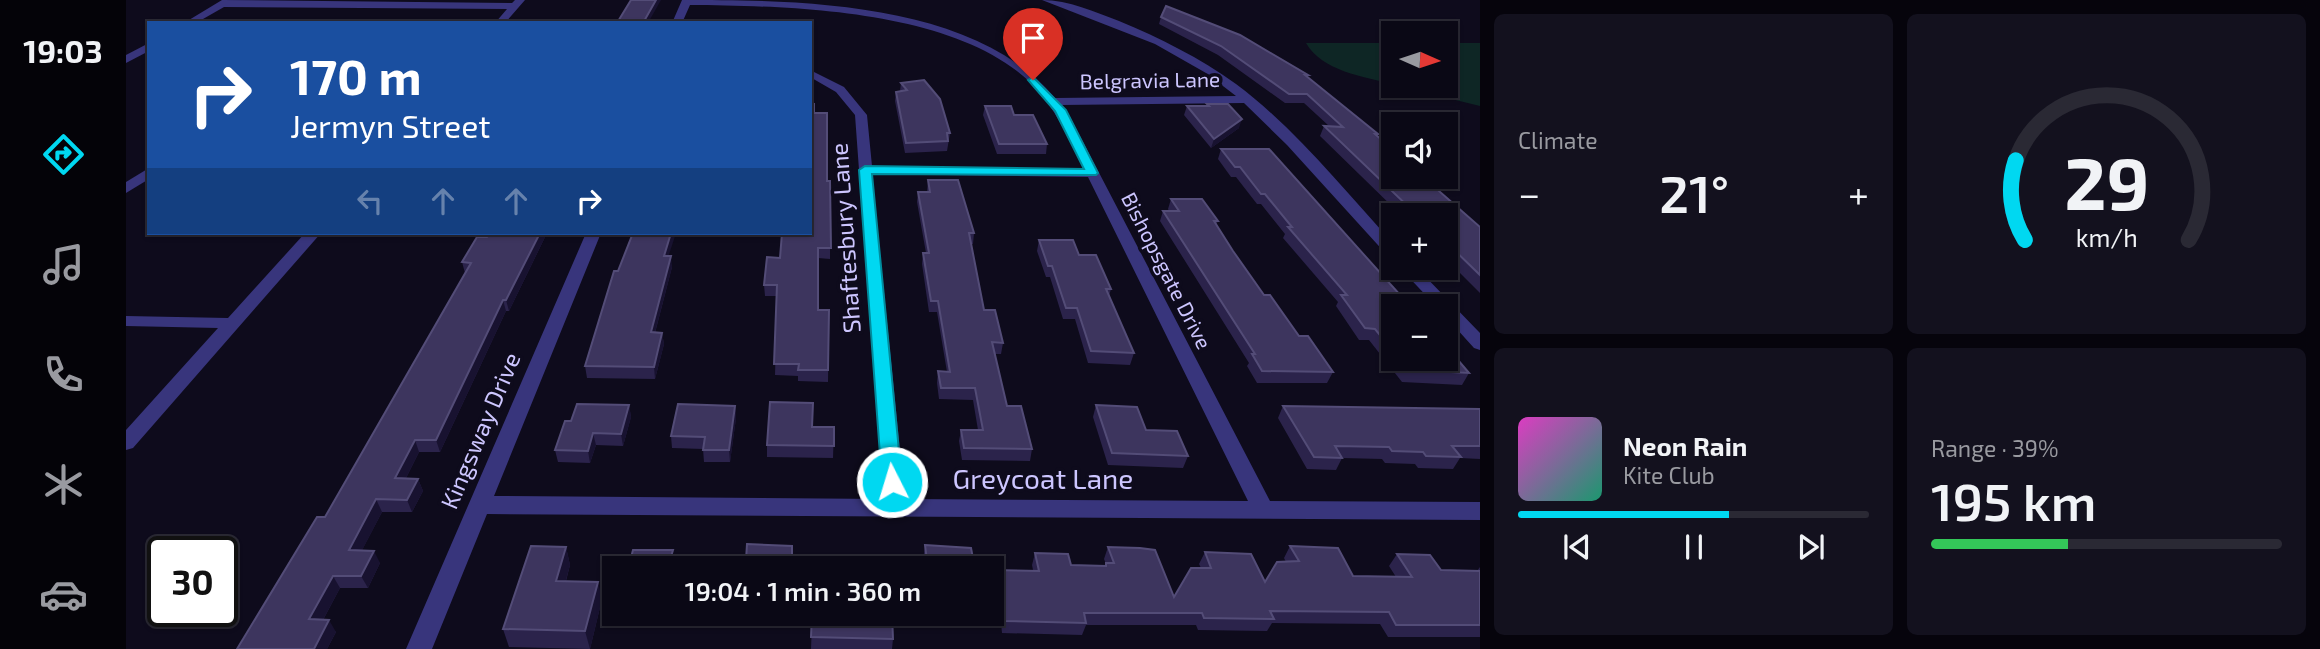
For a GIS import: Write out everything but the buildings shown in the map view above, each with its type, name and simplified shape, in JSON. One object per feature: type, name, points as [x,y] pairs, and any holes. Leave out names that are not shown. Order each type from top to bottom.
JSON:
[{"type":"street","points":[[1047,0],[1094,15],[1150,38],[1202,67],[1246,99],[1381,240]]},
{"type":"street","points":[[678,21],[686,1]]},
{"type":"street","name":"Bishopsgate Drive","points":[[686,1],[803,5],[912,24],[961,40],[1003,59],[1033,80],[1054,102],[1264,511]]},
{"type":"street","points":[[192,21],[225,2],[518,3]]},
{"type":"street","points":[[502,21],[518,3]]},
{"type":"street","points":[[127,59],[147,47]]},
{"type":"street","points":[[127,59],[147,58]]},
{"type":"street","name":"Shaftesbury Lane","points":[[812,74],[839,88],[861,115],[895,508]]},
{"type":"street","name":"Belgravia Lane","points":[[1054,102],[1246,99]]},
{"type":"street","points":[[865,170],[1092,173]]},
{"type":"street","points":[[126,189],[147,173]]},
{"type":"street","points":[[126,443],[311,235]]},
{"type":"street","name":"Kingsway Drive","points":[[419,649],[592,235]]},
{"type":"street","points":[[1419,280],[1433,294]]},
{"type":"street","points":[[126,321],[233,323]]},
{"type":"street","points":[[1458,321],[1480,344]]},
{"type":"street","name":"Greycoat Lane","points":[[479,505],[1480,511]]},
{"type":"green space","points":[[1306,43],[1381,43],[1381,81],[1345,71],[1313,53]]},
{"type":"green space","points":[[1458,43],[1480,43],[1480,106],[1447,98],[1458,98]]},
{"type":"route","points":[[892,482],[865,170],[1092,173],[1060,110],[1033,80]]}]
